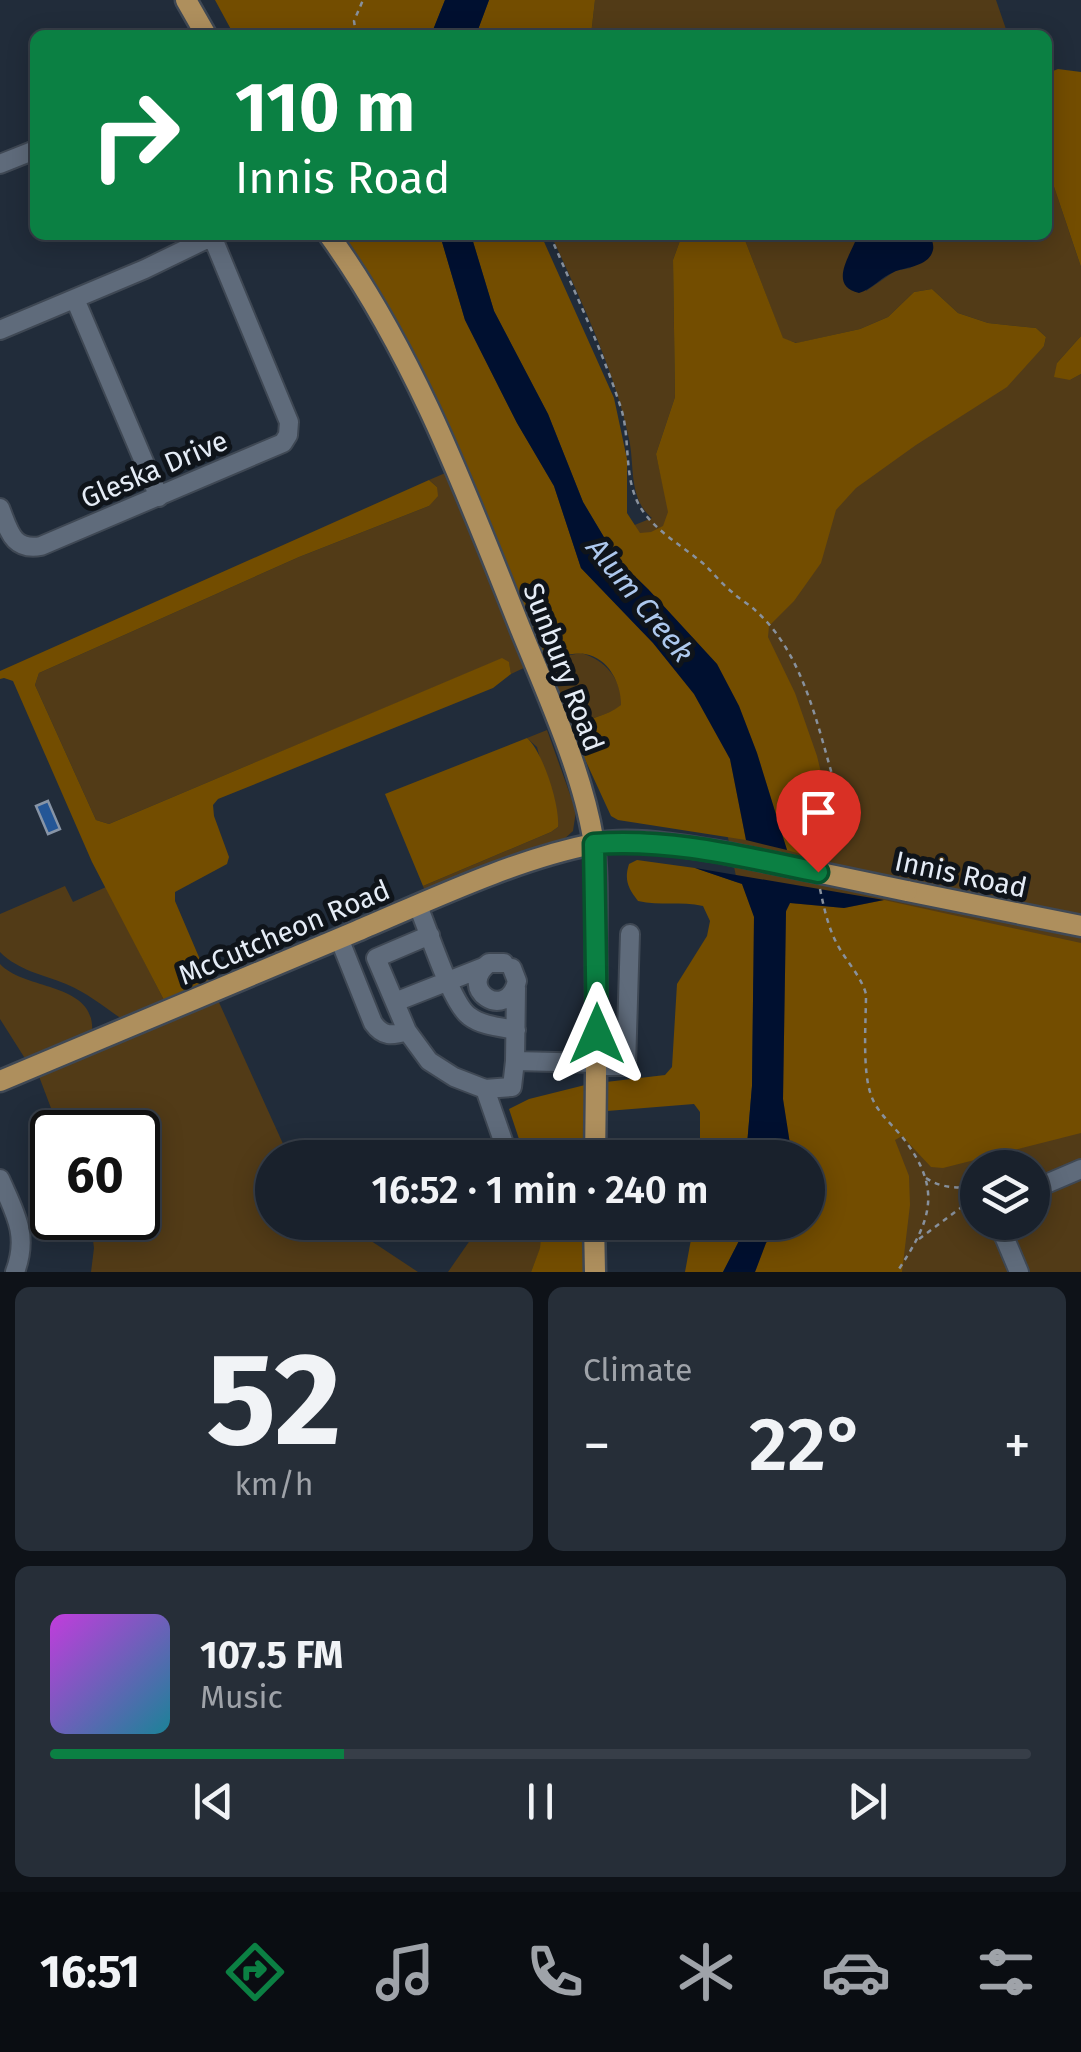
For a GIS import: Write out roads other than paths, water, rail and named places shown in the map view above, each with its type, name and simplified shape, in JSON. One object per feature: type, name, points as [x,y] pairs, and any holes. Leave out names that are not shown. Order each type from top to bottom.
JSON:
[{"type":"main road","points":[[186,0],[203,30]]},
{"type":"main road","name":"Sunbury Road","points":[[332,240],[410,368],[452,461],[556,718],[588,812],[594,844],[595,1140]]},
{"type":"main road","name":"Innis Road","points":[[594,844],[626,842],[721,852],[1081,926]]},
{"type":"main road","name":"McCutcheon Road","points":[[0,1081],[523,864],[594,844]]},
{"type":"main road","points":[[594,1240],[595,1272]]},
{"type":"street","points":[[0,164],[30,152]]},
{"type":"street","points":[[0,330],[205,240]]},
{"type":"street","name":"Gleska Drive","points":[[0,508],[11,534],[23,546],[41,546],[284,443],[289,422],[216,240]]},
{"type":"street","points":[[75,299],[158,497]]},
{"type":"street","points":[[418,906],[456,1000],[467,1015],[490,1026],[516,1030]]},
{"type":"street","points":[[515,1061],[626,1066],[630,934]]},
{"type":"street","points":[[351,969],[430,935]]},
{"type":"street","points":[[339,938],[373,1024],[390,1036],[407,1031]]},
{"type":"street","points":[[376,958],[394,1002],[407,1031],[430,1061],[485,1090],[512,1086],[516,975],[508,966],[496,962],[394,1002]]},
{"type":"street","points":[[484,967],[478,985],[490,1000],[502,1001],[516,988]]},
{"type":"street","points":[[485,1090],[503,1140]]},
{"type":"street","points":[[1050,1182],[1081,1169]]},
{"type":"street","points":[[0,1179],[22,1228],[20,1260],[15,1272]]},
{"type":"street","points":[[1006,1240],[1019,1272]]},
{"type":"water","points":[[445,0],[489,0],[478,30],[433,30]]},
{"type":"water","name":"Alum Creek","points":[[441,240],[473,240],[494,311],[548,414],[583,502],[617,559],[717,664],[757,753],[787,850],[746,840],[730,759],[694,694],[653,643],[581,568],[554,486],[465,320]]},
{"type":"water","points":[[856,240],[932,240],[933,246],[924,262],[889,274],[859,293],[844,284],[847,260]]},
{"type":"water","points":[[695,868],[884,900],[844,908],[790,903],[786,911],[783,1099],[789,1140],[747,1140],[754,917],[742,884]]},
{"type":"water","points":[[768,1240],[755,1272],[723,1272],[739,1241]]}]
